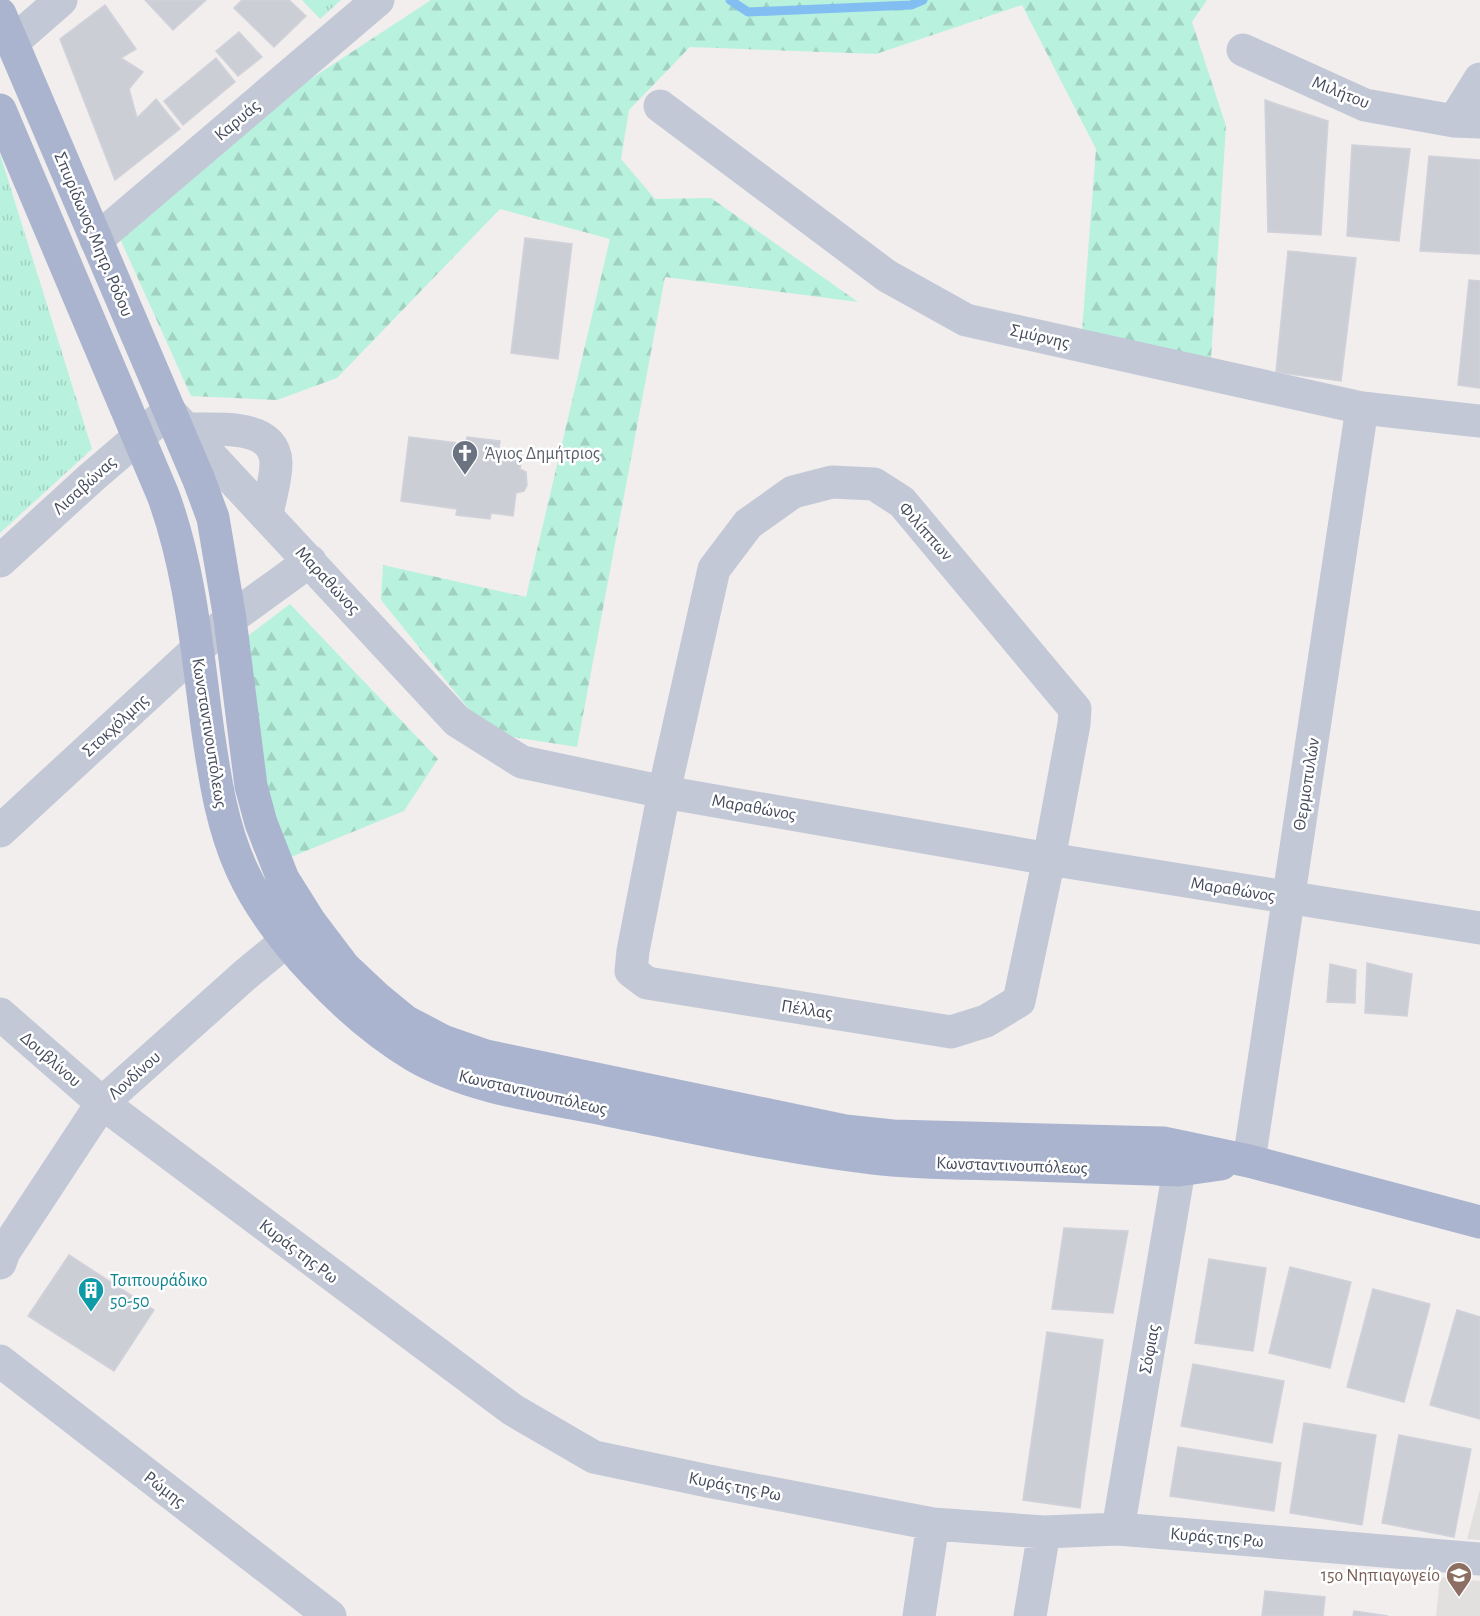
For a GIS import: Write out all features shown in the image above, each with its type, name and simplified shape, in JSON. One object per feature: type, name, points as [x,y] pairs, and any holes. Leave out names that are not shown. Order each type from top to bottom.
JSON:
[{"type":"main road","name":"Σπυρίδωνος Μητρ. Ρόδου","points":[[3,21],[96,240],[181,431]]},
{"type":"main road","points":[[0,110],[138,436]]},
{"type":"main road","name":"Κωνσταντινουπόλεως","points":[[181,431],[213,518],[230,619],[251,786],[298,931],[314,972],[370,1023],[415,1056],[462,1078],[517,1092],[801,1148],[872,1158],[917,1162],[1179,1170],[1250,1161]]},
{"type":"main road","name":"Κωνσταντινουπόλεως","points":[[138,436],[176,528],[188,585],[215,777],[227,831],[242,870],[260,904],[344,967],[405,1021],[443,1041],[486,1056],[845,1131],[893,1136],[1163,1143],[1250,1161],[1480,1222]]},
{"type":"street","points":[[3,21],[61,0]]},
{"type":"street","name":"Καρυάς","points":[[96,240],[378,0]]},
{"type":"street","name":"Μιλήτου","points":[[1244,50],[1365,105],[1467,122]]},
{"type":"street","points":[[1467,122],[1480,78]]},
{"type":"street","name":"Σμύρνης","points":[[660,106],[887,276],[966,320],[1362,408],[1480,421]]},
{"type":"street","name":"Θερμοπυλών","points":[[1250,1161],[1362,408]]},
{"type":"street","points":[[181,431],[243,430],[263,438],[273,448],[276,464],[267,514]]},
{"type":"street","name":"Λισαβώνας","points":[[0,561],[138,436],[181,431]]},
{"type":"street","name":"Μαραθώνος","points":[[181,431],[267,514],[458,721],[522,762],[664,792],[1049,859],[1480,928]]},
{"type":"street","name":"Φιλίππων","points":[[664,792],[714,569],[748,524],[793,492],[832,482],[874,484],[902,502],[1075,709],[1049,859]]},
{"type":"street","name":"Στοκχόλμης","points":[[0,831],[230,619],[310,561]]},
{"type":"street","name":"Πέλλας","points":[[664,792],[631,971],[647,983],[951,1032],[986,1021],[1019,1001],[1049,859]]},
{"type":"street","name":"Λονδίνου","points":[[0,1263],[3,1252],[102,1104],[245,975],[298,931]]},
{"type":"street","name":"Δουβλίνου","points":[[0,1014],[102,1104]]},
{"type":"street","name":"Κυράς της Ρω","points":[[102,1104],[513,1410],[594,1456],[708,1481],[933,1524],[1044,1532],[1118,1529],[1480,1559]]},
{"type":"street","name":"Σόφιας","points":[[1118,1529],[1179,1170]]},
{"type":"street","name":"Ρώμης","points":[[0,1361],[330,1616]]},
{"type":"street","points":[[919,1616],[933,1524]]},
{"type":"street","points":[[1030,1616],[1044,1532]]},
{"type":"shaded area","points":[[1480,1490],[1480,1540],[1467,1539]]},
{"type":"shaded area","name":"15ο Νηπιαγωγείο","points":[[1440,1577],[1480,1581],[1480,1616],[1436,1616]]},
{"type":"green space","points":[[302,0],[341,0],[320,19]]},
{"type":"green space","points":[[431,0],[1207,0],[1192,22],[1226,126],[1210,374],[1080,357],[1096,149],[1022,5],[876,54],[690,47],[629,110],[621,159],[655,199],[711,198],[858,302],[665,277],[577,747],[488,733],[381,600],[383,565],[526,597],[610,239],[500,209],[337,378],[277,400],[191,396],[108,212]]},
{"type":"green space","points":[[0,154],[92,449],[0,533]]},
{"type":"green space","points":[[290,604],[438,759],[404,811],[286,859],[245,715],[241,641]]},
{"type":"building","points":[[145,0],[206,0],[173,30]]},
{"type":"building","points":[[242,0],[289,0],[306,16],[274,47],[234,8]]},
{"type":"building","points":[[105,5],[136,49],[121,58],[143,72],[129,89],[137,118],[156,99],[180,129],[115,180],[60,39]]},
{"type":"building","points":[[239,32],[262,57],[238,76],[216,51]]},
{"type":"building","points":[[216,58],[235,82],[183,125],[164,101]]},
{"type":"building","points":[[1265,100],[1328,121],[1321,235],[1268,232]]},
{"type":"building","points":[[1352,145],[1410,149],[1399,241],[1347,236]]},
{"type":"building","points":[[1429,156],[1480,160],[1480,254],[1420,251]]},
{"type":"building","points":[[525,238],[572,244],[558,359],[511,353]]},
{"type":"building","points":[[1288,251],[1356,258],[1341,381],[1276,372]]},
{"type":"building","points":[[1469,280],[1480,281],[1480,388],[1458,385]]},
{"type":"building","name":"Άγιος Δημήτριος","points":[[409,437],[466,444],[467,437],[500,441],[499,449],[522,452],[520,469],[526,472],[527,485],[524,491],[516,493],[513,516],[491,513],[490,519],[456,515],[457,509],[401,501]]},
{"type":"building","points":[[1367,963],[1412,974],[1407,1016],[1365,1013]]},
{"type":"building","points":[[1330,964],[1356,970],[1355,1003],[1327,1002]]},
{"type":"building","points":[[1064,1228],[1128,1231],[1113,1313],[1052,1309]]},
{"type":"building","name":"Τσιπουράδικο 50-50","points":[[69,1255],[154,1310],[114,1371],[28,1316]]},
{"type":"building","points":[[1209,1259],[1266,1268],[1253,1351],[1195,1343]]},
{"type":"building","points":[[1290,1267],[1351,1282],[1330,1368],[1269,1353]]},
{"type":"building","points":[[1373,1289],[1430,1304],[1404,1402],[1347,1387]]},
{"type":"building","points":[[1457,1310],[1480,1317],[1480,1419],[1430,1405]]},
{"type":"building","points":[[1047,1332],[1103,1340],[1080,1508],[1023,1500]]},
{"type":"building","points":[[1193,1364],[1284,1381],[1272,1443],[1181,1426]]},
{"type":"building","points":[[1304,1423],[1376,1435],[1362,1525],[1290,1513]]},
{"type":"building","points":[[1399,1435],[1471,1449],[1454,1537],[1382,1523]]},
{"type":"building","points":[[1178,1447],[1281,1463],[1274,1511],[1170,1496]]},
{"type":"building","points":[[1265,1591],[1325,1597],[1323,1616],[1262,1616]]},
{"type":"building","points":[[1354,1611],[1388,1616],[1353,1616]]},
{"type":"waterway","points":[[730,0],[748,12],[911,5],[923,0]]},
{"type":"place","name":"Άγιος Δημήτριος","points":[[465,476]]},
{"type":"place","name":"Τσιπουράδικο 50-50","points":[[91,1313]]},
{"type":"place","name":"15ο Νηπιαγωγείο","points":[[1459,1598]]}]
